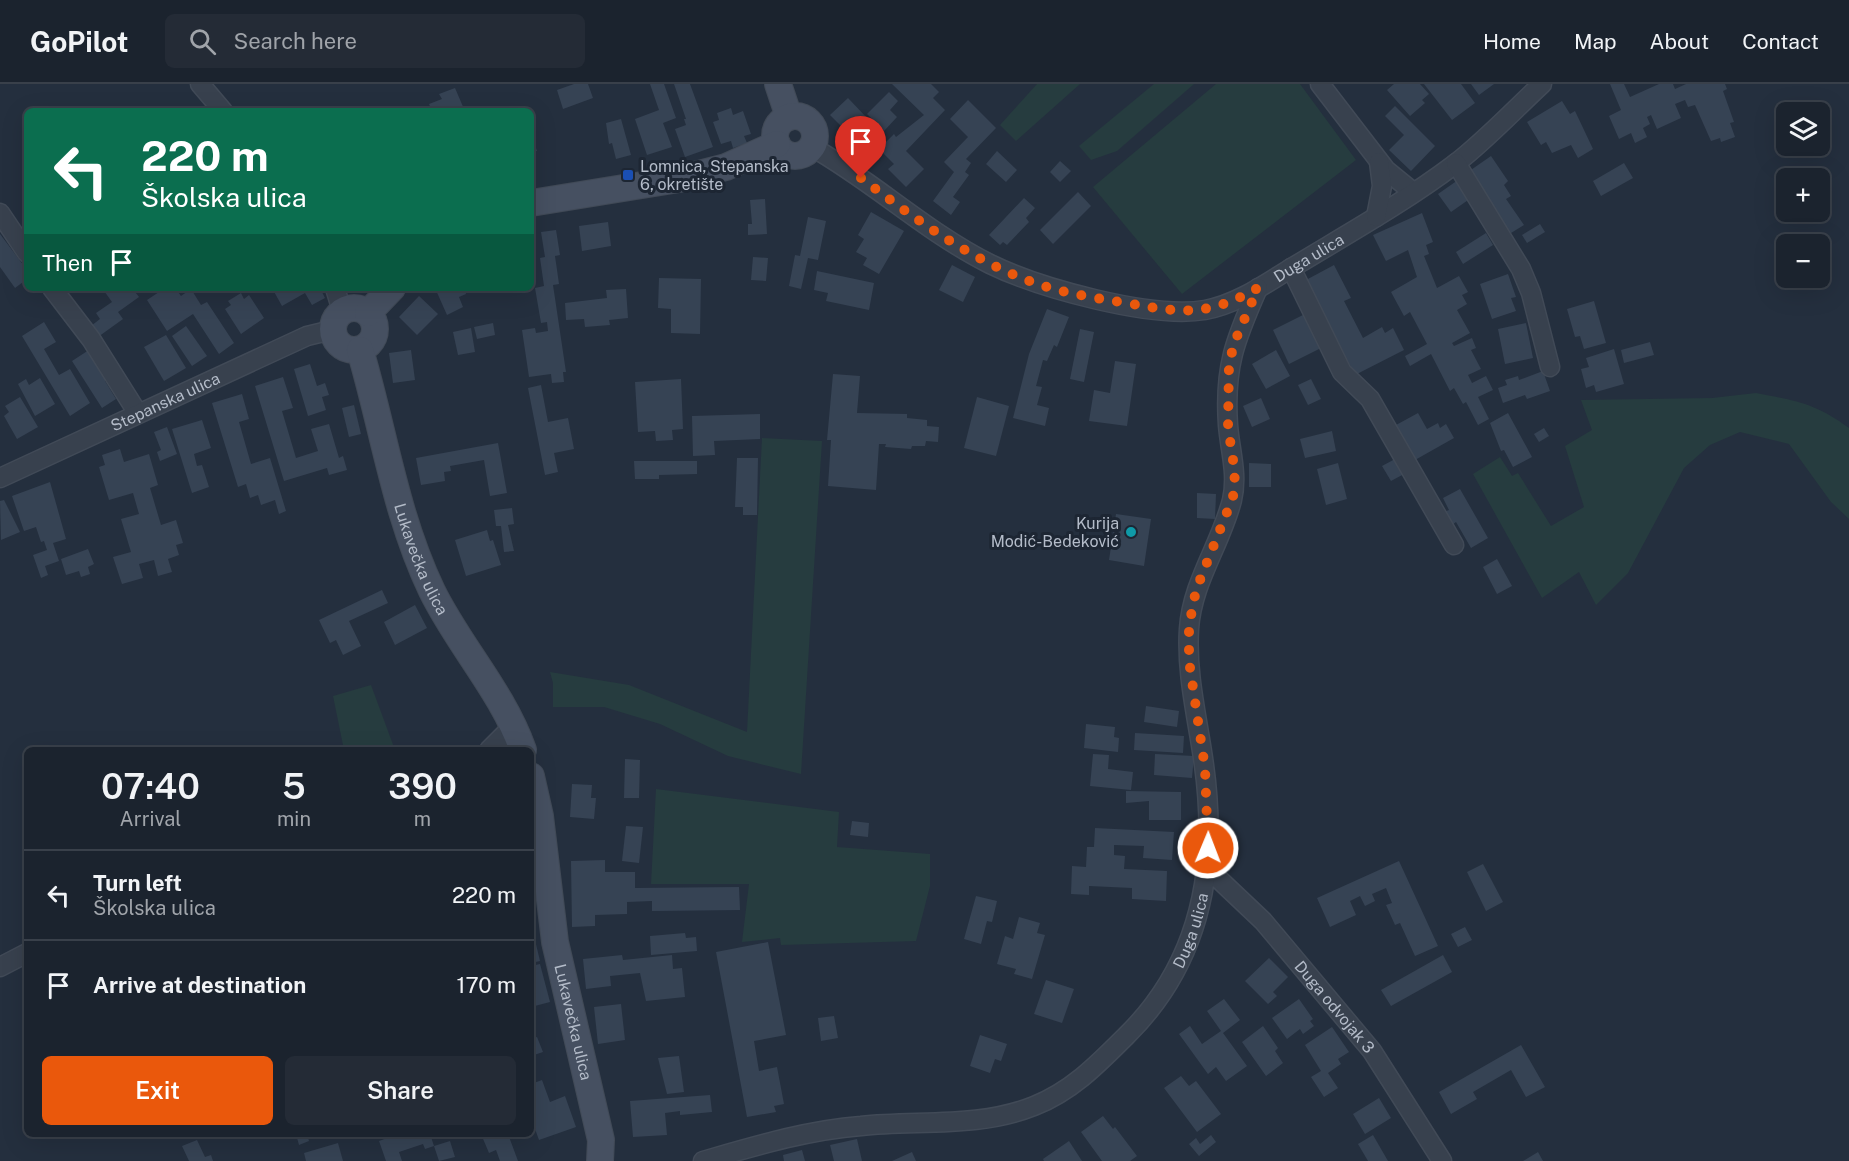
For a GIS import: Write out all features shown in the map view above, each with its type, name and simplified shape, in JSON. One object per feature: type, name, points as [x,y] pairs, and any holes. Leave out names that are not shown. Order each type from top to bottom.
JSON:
[{"type":"street","points":[[200,84],[220,108]]},
{"type":"street","points":[[778,84],[789,117]]},
{"type":"street","points":[[1320,84],[1379,162],[1398,182],[1413,192]]},
{"type":"street","name":"Duga ulica","points":[[704,1161],[753,1146],[839,1128],[999,1117],[1063,1093],[1088,1073],[1134,1028],[1165,990],[1190,945],[1207,868],[1209,828],[1206,778],[1189,661],[1189,626],[1196,590],[1233,497],[1235,473],[1228,427],[1229,363],[1235,341],[1258,288],[1376,217],[1456,163],[1542,84]]},
{"type":"street","points":[[789,117],[802,118],[813,127],[815,134],[812,147],[807,153],[793,156],[781,150],[777,144],[779,125],[789,117]]},
{"type":"street","points":[[534,203],[688,177],[726,167],[777,144]]},
{"type":"street","points":[[812,147],[846,167],[904,210],[973,254],[1043,286],[1111,301],[1191,312],[1230,303],[1258,288]]},
{"type":"street","points":[[1376,217],[1382,186],[1379,162]]},
{"type":"street","points":[[1456,163],[1521,269],[1531,293],[1550,367]]},
{"type":"street","points":[[0,213],[24,249]]},
{"type":"street","points":[[1291,268],[1342,372],[1370,399],[1454,545]]},
{"type":"street","points":[[54,291],[91,339],[137,412]]},
{"type":"street","points":[[368,313],[389,291]]},
{"type":"street","points":[[355,308],[368,313],[375,325],[375,332],[367,346],[360,350],[344,348],[338,343],[336,310],[355,308]]},
{"type":"street","name":"Stepanska ulica","points":[[0,478],[137,412],[224,376],[307,336],[336,310]]},
{"type":"street","name":"Lukavečka ulica","points":[[360,350],[404,521],[422,566],[433,592],[514,725],[522,747]]},
{"type":"street","points":[[492,747],[514,725]]},
{"type":"street","name":"Lukavečka ulica","points":[[534,789],[540,816],[555,942],[602,1140],[600,1161]]},
{"type":"street","name":"Duga odvojak 3","points":[[1207,868],[1263,921],[1358,1033],[1442,1161]]},
{"type":"street","points":[[0,967],[24,955]]},
{"type":"green space","points":[[1037,84],[1080,84],[1016,141],[1000,125]]},
{"type":"green space","points":[[1154,84],[1194,84],[1117,151],[1091,160],[1079,146]]},
{"type":"green space","points":[[1216,84],[1300,84],[1356,160],[1182,294],[1093,187]]},
{"type":"green space","points":[[1756,393],[1805,404],[1826,413],[1849,428],[1849,519],[1831,502],[1789,444],[1740,432],[1710,445],[1684,468],[1628,573],[1596,605],[1579,572],[1542,598],[1473,474],[1500,457],[1512,476],[1518,473],[1551,526],[1584,507],[1565,446],[1592,430],[1581,400],[1712,398]]},
{"type":"green space","points":[[762,438],[822,441],[801,774],[728,756],[660,724],[604,707],[553,707],[553,683],[550,672],[629,685],[747,732]]},
{"type":"green space","points":[[371,685],[394,747],[343,747],[333,696]]},
{"type":"green space","points":[[656,789],[839,812],[837,847],[930,854],[930,886],[916,941],[781,945],[780,938],[742,942],[749,884],[651,884]]},
{"type":"building","points":[[574,84],[588,84],[593,98],[563,109],[557,90]]},
{"type":"building","points":[[650,84],[664,84],[676,118],[663,123],[672,147],[647,155],[635,119],[659,110]]},
{"type":"building","points":[[674,84],[690,84],[713,147],[685,157],[675,129],[686,125],[684,119],[686,119]]},
{"type":"building","points":[[892,84],[931,84],[939,92],[933,98],[945,110],[906,151],[924,169],[906,187],[888,169],[894,164],[879,149],[894,134],[896,137],[924,115]]},
{"type":"building","points":[[1394,84],[1420,84],[1429,94],[1422,100],[1425,103],[1410,116],[1387,90]]},
{"type":"building","points":[[1424,84],[1461,84],[1475,103],[1452,120]]},
{"type":"building","points":[[1471,84],[1494,84],[1479,95]]},
{"type":"building","points":[[1610,84],[1624,84],[1630,97],[1659,84],[1673,84],[1675,89],[1686,84],[1725,84],[1727,89],[1723,91],[1734,122],[1730,123],[1735,137],[1721,142],[1720,138],[1711,141],[1695,105],[1688,107],[1685,100],[1675,104],[1681,118],[1657,129],[1651,115],[1647,117],[1650,124],[1643,128],[1647,137],[1635,143],[1631,133],[1619,139],[1609,116],[1621,110]]},
{"type":"building","points":[[455,88],[464,108],[431,108],[429,104],[442,99],[439,94]]},
{"type":"building","points":[[889,92],[898,101],[890,110],[897,117],[884,131],[867,114]]},
{"type":"building","points":[[848,98],[867,118],[850,135],[830,115]]},
{"type":"building","points":[[968,100],[996,128],[966,159],[971,163],[965,172],[969,175],[953,197],[960,202],[951,215],[933,201],[954,172],[944,162],[968,137],[950,119]]},
{"type":"building","points":[[1562,101],[1570,114],[1575,111],[1593,149],[1578,158],[1571,145],[1552,153],[1546,142],[1541,145],[1527,122]]},
{"type":"building","points":[[1395,106],[1435,146],[1411,171],[1389,150],[1404,135],[1385,116]]},
{"type":"building","points":[[731,108],[733,115],[743,111],[751,134],[744,136],[747,143],[733,148],[731,141],[721,144],[713,122],[719,120],[717,113]]},
{"type":"building","points":[[621,119],[631,155],[616,159],[612,143],[609,144],[606,123]]},
{"type":"building","points":[[997,151],[1017,170],[1006,182],[986,164]]},
{"type":"building","points":[[1491,156],[1508,181],[1504,185],[1511,196],[1506,199],[1524,225],[1511,233],[1468,172]]},
{"type":"building","points":[[1060,161],[1071,171],[1060,182],[1050,172]]},
{"type":"building","points":[[1624,163],[1633,178],[1601,196],[1593,181]]},
{"type":"building","points":[[1458,180],[1471,198],[1451,212],[1438,194]]},
{"type":"building","points":[[1078,192],[1091,206],[1053,244],[1040,230]]},
{"type":"building","points":[[1024,198],[1035,208],[1026,218],[1029,222],[1007,245],[1003,242],[1000,245],[989,235]]},
{"type":"building","points":[[765,199],[767,234],[748,235],[748,224],[752,224],[750,200]]},
{"type":"building","points":[[871,212],[904,231],[879,274],[863,265],[867,258],[856,252],[864,239],[858,235]]},
{"type":"building","points":[[1422,213],[1433,242],[1426,245],[1429,254],[1424,256],[1437,288],[1459,276],[1468,292],[1462,295],[1467,304],[1457,310],[1470,333],[1452,343],[1454,346],[1472,338],[1476,348],[1471,350],[1481,369],[1468,375],[1472,383],[1486,376],[1493,390],[1478,397],[1489,419],[1478,425],[1466,402],[1463,404],[1454,388],[1450,391],[1431,354],[1410,366],[1405,356],[1427,344],[1410,312],[1404,316],[1391,292],[1417,277],[1408,250],[1386,261],[1373,235]]},
{"type":"building","points":[[808,217],[826,221],[818,260],[808,258],[801,289],[789,286],[795,255],[800,256]]},
{"type":"building","points":[[608,222],[611,246],[582,251],[579,226]]},
{"type":"building","points":[[1540,224],[1545,232],[1527,243],[1522,235]]},
{"type":"building","points":[[556,230],[560,255],[555,256],[559,284],[553,285],[566,372],[563,372],[564,382],[552,383],[551,374],[529,377],[522,330],[535,328],[536,333],[548,331],[547,322],[541,323],[535,288],[544,286],[540,258],[545,257],[541,232]]},
{"type":"building","points":[[1486,233],[1493,245],[1463,264],[1456,252]]},
{"type":"building","points":[[0,234],[24,266],[24,281],[15,288],[0,267]]},
{"type":"building","points":[[753,257],[768,258],[766,281],[751,280]]},
{"type":"building","points":[[952,265],[975,277],[963,302],[939,290]]},
{"type":"building","points":[[1334,265],[1351,298],[1344,301],[1363,338],[1382,327],[1385,333],[1393,328],[1404,350],[1355,375],[1306,280]]},
{"type":"building","points":[[817,271],[874,283],[869,310],[826,301],[828,293],[814,290]]},
{"type":"building","points":[[1508,274],[1516,297],[1511,298],[1516,311],[1492,319],[1480,284]]},
{"type":"building","points":[[659,278],[701,279],[700,334],[671,333],[671,309],[658,308]]},
{"type":"building","points":[[626,289],[628,318],[609,320],[610,325],[585,327],[584,319],[566,320],[565,303],[607,298],[606,290]]},
{"type":"building","points":[[104,291],[134,291],[139,297],[118,312],[123,319],[98,337],[91,326],[100,319],[96,313],[112,302]]},
{"type":"building","points":[[160,291],[177,291],[181,296],[192,291],[201,305],[207,302],[234,343],[219,354],[193,314],[167,331],[147,300]]},
{"type":"building","points":[[274,291],[322,291],[325,298],[312,305],[305,293],[282,306]]},
{"type":"building","points":[[436,291],[465,291],[466,294],[459,297],[463,307],[447,315]]},
{"type":"building","points":[[241,293],[244,299],[249,295],[264,318],[241,334],[225,309],[231,305],[228,301]]},
{"type":"building","points":[[419,296],[438,314],[417,335],[399,317]]},
{"type":"building","points":[[1594,301],[1606,343],[1584,349],[1580,336],[1575,337],[1567,309]]},
{"type":"building","points":[[1047,309],[1069,317],[1057,347],[1054,345],[1047,361],[1043,360],[1036,386],[1042,387],[1037,405],[1049,408],[1045,426],[1013,418],[1029,354]]},
{"type":"building","points":[[1305,314],[1321,348],[1289,364],[1273,330]]},
{"type":"building","points":[[44,322],[56,342],[44,349],[59,375],[70,369],[90,403],[70,416],[22,336]]},
{"type":"building","points":[[493,323],[495,335],[477,339],[474,327]]},
{"type":"building","points":[[1526,323],[1533,358],[1505,364],[1498,329]]},
{"type":"building","points":[[186,326],[207,356],[192,366],[172,336]]},
{"type":"building","points":[[471,328],[475,352],[458,355],[453,332]]},
{"type":"building","points":[[1080,329],[1094,332],[1084,382],[1070,379]]},
{"type":"building","points":[[166,335],[186,368],[164,381],[144,347]]},
{"type":"building","points":[[1650,342],[1654,355],[1624,363],[1621,350]]},
{"type":"building","points":[[92,348],[110,377],[105,381],[116,399],[102,408],[72,361]]},
{"type":"building","points":[[1614,349],[1624,384],[1596,392],[1594,385],[1586,388],[1581,369],[1589,367],[1586,358]]},
{"type":"building","points":[[411,350],[415,380],[393,383],[389,353]]},
{"type":"building","points":[[1276,350],[1290,376],[1266,389],[1252,364]]},
{"type":"building","points":[[1115,361],[1136,364],[1127,426],[1089,421],[1094,390],[1110,393]]},
{"type":"building","points":[[310,364],[317,386],[325,383],[329,395],[322,397],[326,410],[308,416],[294,369]]},
{"type":"building","points":[[1543,371],[1550,391],[1527,399],[1525,395],[1503,403],[1498,388],[1507,385],[1505,380],[1518,376],[1519,380]]},
{"type":"building","points":[[833,374],[860,376],[857,413],[907,414],[907,418],[927,420],[927,426],[939,427],[938,442],[926,441],[925,446],[912,446],[911,449],[885,447],[886,444],[879,444],[876,490],[828,486],[831,440],[827,440]]},
{"type":"building","points":[[283,377],[293,408],[282,411],[296,458],[318,451],[311,429],[329,424],[339,458],[343,456],[347,470],[329,475],[327,468],[284,481],[255,386]]},
{"type":"building","points":[[40,378],[55,404],[35,416],[18,384],[26,379],[29,385]]},
{"type":"building","points":[[681,379],[683,429],[672,430],[673,440],[656,441],[655,431],[638,432],[635,382]]},
{"type":"building","points":[[1311,379],[1321,399],[1308,405],[1298,385]]},
{"type":"building","points":[[541,385],[548,422],[568,418],[574,449],[554,453],[558,472],[545,475],[528,388]]},
{"type":"building","points":[[242,394],[249,419],[239,422],[251,464],[270,458],[286,511],[279,514],[275,500],[261,505],[258,495],[250,498],[246,484],[238,487],[212,403]]},
{"type":"building","points":[[20,397],[38,427],[17,439],[4,416],[9,412],[5,406]]},
{"type":"building","points":[[977,397],[1009,406],[996,456],[964,448]]},
{"type":"building","points":[[1261,398],[1270,419],[1252,427],[1243,406]]},
{"type":"building","points":[[354,405],[361,434],[349,437],[342,408]]},
{"type":"building","points":[[1418,413],[1427,429],[1438,423],[1440,428],[1446,424],[1454,438],[1415,460],[1396,425]]},
{"type":"building","points":[[1508,413],[1532,457],[1513,467],[1504,450],[1501,451],[1490,423]]},
{"type":"building","points":[[760,414],[760,439],[714,441],[715,455],[693,456],[692,416]]},
{"type":"building","points":[[202,420],[211,448],[194,454],[197,466],[202,465],[209,487],[192,493],[172,429]]},
{"type":"building","points":[[167,427],[177,454],[160,461],[157,452],[161,450],[154,432]]},
{"type":"building","points":[[1544,428],[1549,436],[1539,442],[1534,434]]},
{"type":"building","points":[[1332,431],[1336,451],[1305,458],[1300,439]]},
{"type":"building","points":[[498,443],[507,493],[490,496],[484,460],[450,466],[451,471],[444,472],[445,481],[421,485],[416,458]]},
{"type":"building","points":[[120,449],[124,462],[149,454],[158,485],[150,488],[161,525],[176,520],[183,543],[176,545],[179,555],[168,559],[172,572],[158,576],[154,560],[139,564],[143,578],[122,584],[113,557],[131,552],[121,519],[139,514],[133,493],[109,500],[99,467],[105,465],[102,455]]},
{"type":"building","points":[[737,458],[758,458],[757,515],[743,515],[743,507],[735,507]]},
{"type":"building","points":[[1395,459],[1404,474],[1391,481],[1382,466]]},
{"type":"building","points":[[634,461],[697,461],[697,474],[659,475],[659,479],[635,479]]},
{"type":"building","points":[[1249,463],[1271,464],[1271,487],[1249,487]]},
{"type":"building","points":[[1338,463],[1347,499],[1326,505],[1317,469]]},
{"type":"building","points":[[50,482],[66,539],[53,543],[59,561],[45,566],[48,575],[41,578],[33,555],[47,550],[44,541],[41,542],[36,527],[24,531],[12,496]]},
{"type":"building","points":[[1460,489],[1488,538],[1471,548],[1456,522],[1452,525],[1444,512],[1449,510],[1443,498]]},
{"type":"building","points":[[1197,493],[1216,494],[1215,519],[1197,518]]},
{"type":"building","points":[[4,500],[20,532],[1,540],[0,501]]},
{"type":"building","points":[[512,508],[514,524],[508,525],[514,551],[504,552],[501,526],[496,526],[494,510]]},
{"type":"building","name":"Kurija Modić-Bedeković","points":[[1116,514],[1151,519],[1144,566],[1109,560]]},
{"type":"building","points":[[487,530],[490,541],[493,540],[501,565],[466,576],[455,540]]},
{"type":"building","points":[[88,549],[94,564],[88,567],[90,574],[81,577],[79,571],[66,575],[61,559]]},
{"type":"building","points":[[1497,559],[1512,586],[1497,594],[1483,567]]},
{"type":"building","points":[[382,590],[388,603],[349,621],[361,646],[343,655],[336,640],[330,643],[319,620]]},
{"type":"building","points":[[415,605],[427,628],[395,645],[384,622]]},
{"type":"building","points":[[1146,706],[1179,711],[1177,727],[1144,722]]},
{"type":"building","points":[[1086,724],[1115,727],[1114,737],[1119,738],[1118,752],[1084,748]]},
{"type":"building","points":[[1135,733],[1184,736],[1183,753],[1134,750]]},
{"type":"building","points":[[1093,754],[1109,755],[1108,769],[1133,772],[1131,790],[1090,786]]},
{"type":"building","points":[[1155,754],[1194,756],[1192,778],[1154,775]]},
{"type":"building","points":[[625,759],[640,760],[639,798],[624,798]]},
{"type":"building","points":[[572,784],[592,785],[591,798],[596,798],[594,819],[570,817]]},
{"type":"building","points":[[1126,791],[1181,792],[1181,820],[1149,820],[1149,801],[1126,803]]},
{"type":"building","points":[[852,821],[869,823],[868,837],[850,835]]},
{"type":"building","points":[[626,826],[643,827],[639,863],[622,861]]},
{"type":"building","points":[[1095,828],[1174,832],[1172,860],[1143,858],[1144,846],[1114,845],[1114,855],[1125,856],[1124,869],[1167,871],[1166,901],[1132,899],[1132,888],[1089,886],[1089,895],[1071,894],[1072,866],[1086,867],[1087,847],[1094,847]]},
{"type":"building","points":[[605,860],[605,872],[635,872],[635,888],[739,887],[740,910],[652,911],[652,901],[627,902],[627,914],[595,915],[595,926],[572,927],[571,861]]},
{"type":"building","points":[[1399,861],[1438,946],[1415,956],[1400,923],[1395,925],[1386,905],[1392,903],[1386,888],[1372,894],[1375,901],[1365,906],[1360,896],[1350,901],[1356,915],[1330,927],[1317,898]]},
{"type":"building","points":[[1483,864],[1503,902],[1486,911],[1467,872]]},
{"type":"building","points":[[976,896],[997,901],[992,922],[987,921],[981,944],[964,939]]},
{"type":"building","points":[[1019,917],[1040,923],[1037,933],[1045,935],[1032,979],[1014,974],[1016,969],[997,964],[1005,936],[1013,939]]},
{"type":"building","points":[[1465,927],[1472,940],[1458,947],[1451,934]]},
{"type":"building","points":[[685,933],[686,938],[696,937],[697,951],[651,955],[650,936]]},
{"type":"building","points":[[534,940],[540,961],[534,962]]},
{"type":"building","points":[[768,942],[786,1035],[754,1041],[759,1071],[777,1067],[784,1104],[774,1106],[776,1112],[747,1117],[716,952]]},
{"type":"building","points":[[622,955],[623,960],[672,955],[673,969],[682,968],[685,997],[646,1001],[640,973],[610,976],[611,986],[586,989],[583,959]]},
{"type":"building","points":[[1443,955],[1452,972],[1391,1006],[1381,990]]},
{"type":"building","points":[[1269,958],[1288,977],[1273,992],[1277,996],[1268,1004],[1245,981]]},
{"type":"building","points":[[540,964],[550,1002],[534,1006],[534,965]]},
{"type":"building","points":[[1046,980],[1074,989],[1062,1023],[1034,1014]]},
{"type":"building","points":[[1224,999],[1240,1020],[1223,1033],[1247,1066],[1226,1081],[1216,1067],[1208,1074],[1179,1034],[1190,1026],[1202,1044],[1221,1031],[1207,1011]]},
{"type":"building","points":[[1299,999],[1313,1019],[1310,1021],[1314,1026],[1303,1034],[1300,1029],[1287,1039],[1272,1018]]},
{"type":"building","points":[[621,1004],[625,1040],[598,1044],[594,1007]]},
{"type":"building","points":[[834,1016],[838,1038],[821,1041],[818,1018]]},
{"type":"building","points":[[1263,1026],[1278,1048],[1275,1051],[1283,1063],[1266,1076],[1242,1042]]},
{"type":"building","points":[[1332,1027],[1349,1052],[1338,1059],[1341,1064],[1328,1073],[1338,1088],[1324,1097],[1311,1077],[1321,1071],[1305,1045]]},
{"type":"building","points":[[980,1035],[1007,1044],[1001,1061],[995,1059],[990,1073],[970,1066]]},
{"type":"building","points":[[537,1037],[543,1052],[534,1055],[534,1038]]},
{"type":"building","points":[[1521,1045],[1545,1087],[1526,1097],[1511,1070],[1473,1092],[1477,1099],[1451,1114],[1439,1092]]},
{"type":"building","points":[[679,1056],[684,1092],[667,1094],[658,1058]]},
{"type":"building","points":[[1181,1076],[1189,1086],[1196,1081],[1221,1114],[1197,1132],[1164,1088]]},
{"type":"building","points":[[542,1080],[550,1102],[565,1096],[576,1127],[539,1140],[534,1126],[534,1083]]},
{"type":"building","points":[[710,1095],[712,1112],[680,1115],[680,1111],[665,1113],[667,1135],[633,1137],[630,1101]]},
{"type":"building","points":[[1379,1098],[1391,1118],[1365,1134],[1353,1114]]},
{"type":"building","points":[[1103,1116],[1113,1129],[1115,1127],[1137,1156],[1130,1161],[1102,1161],[1081,1132]]},
{"type":"building","points":[[1211,1135],[1216,1142],[1199,1156],[1189,1144],[1196,1138],[1200,1144]]},
{"type":"building","points":[[1373,1135],[1388,1161],[1368,1161],[1358,1144]]},
{"type":"building","points":[[297,1137],[308,1137],[309,1141],[299,1145]]},
{"type":"building","points":[[390,1137],[431,1137],[434,1146],[425,1149],[423,1144],[399,1152],[402,1161],[386,1161],[379,1141]]},
{"type":"building","points":[[482,1137],[509,1137],[518,1161],[500,1161],[496,1150],[489,1153]]},
{"type":"building","points":[[857,1139],[862,1161],[834,1161],[830,1145]]},
{"type":"building","points":[[197,1140],[205,1157],[211,1155],[213,1161],[189,1161],[182,1146]]},
{"type":"building","points":[[450,1141],[455,1157],[439,1161],[434,1146]]},
{"type":"building","points":[[1069,1141],[1082,1161],[1044,1161],[1043,1159]]},
{"type":"building","points":[[338,1143],[343,1161],[306,1161],[304,1153]]},
{"type":"building","points":[[802,1150],[805,1161],[784,1161],[783,1155]]},
{"type":"building","points":[[912,1152],[916,1161],[892,1161]]},
{"type":"building","points":[[1538,1152],[1543,1161],[1523,1161]]},
{"type":"place","name":"Lomnica, Stepanska 6, okretište","points":[[628,175]]},
{"type":"place","name":"Kurija Modić-Bedeković","points":[[1131,532]]},
{"type":"route","points":[[861,178],[904,210],[989,264],[1034,283],[1062,291],[1172,311],[1191,312],[1230,303],[1258,288],[1235,341],[1229,363],[1228,427],[1235,473],[1233,497],[1196,590],[1189,626],[1189,661],[1205,768],[1208,848]]}]
